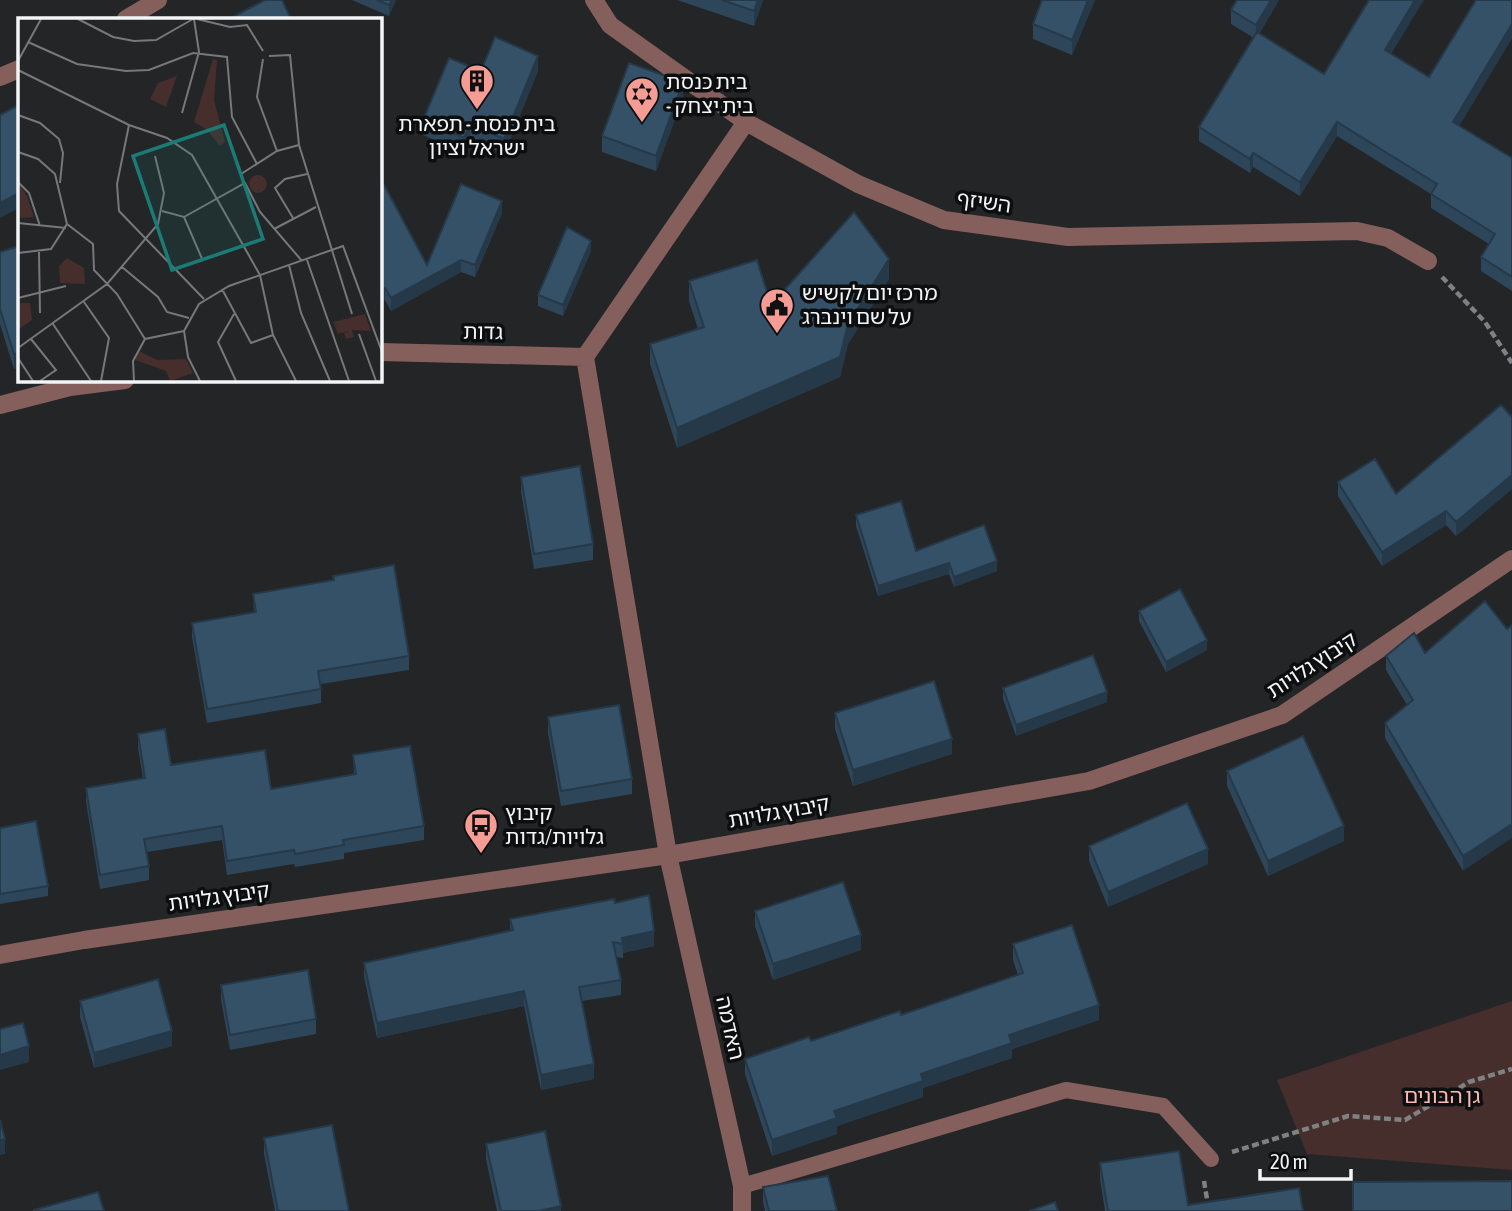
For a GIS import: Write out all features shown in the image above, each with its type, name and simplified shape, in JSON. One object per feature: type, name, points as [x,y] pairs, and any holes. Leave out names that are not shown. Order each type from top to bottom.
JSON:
[{"type":"street","points":[[128,18],[158,0]]},
{"type":"street","name":"השיזף","points":[[594,0],[610,25],[747,122],[858,184],[944,220],[1068,237],[1357,231],[1388,238],[1428,261]]},
{"type":"street","points":[[0,76],[18,69]]},
{"type":"street","points":[[585,357],[747,122]]},
{"type":"street","name":"גדות","points":[[382,352],[585,357]]},
{"type":"street","name":"האדמה","points":[[585,357],[668,855],[742,1186],[742,1211]]},
{"type":"street","points":[[0,405],[70,387],[109,382]]},
{"type":"street","name":"קיבוץ גלויות","points":[[0,955],[84,940],[668,855],[1089,782],[1282,715],[1512,559]]},
{"type":"lane","points":[[742,1186],[1066,1090],[1163,1106],[1212,1159]]},
{"type":"path","points":[[1428,261],[1485,322],[1512,363]]},
{"type":"path","points":[[1209,1211],[1202,1162],[1348,1116],[1405,1120],[1469,1082],[1512,1069]]},
{"type":"green space","name":"גן הבונים","points":[[1512,1001],[1512,1170],[1307,1154],[1277,1080]]},
{"type":"building","points":[[265,0],[282,0],[291,18],[231,18]]},
{"type":"building","points":[[377,0],[392,0],[389,5]]},
{"type":"building","points":[[722,0],[758,0],[754,11]]},
{"type":"building","points":[[1042,0],[1088,0],[1072,40],[1033,24]]},
{"type":"building","points":[[1237,0],[1271,0],[1256,25],[1231,10]]},
{"type":"building","points":[[1369,0],[1415,0],[1385,50],[1429,77],[1476,0],[1512,0],[1512,24],[1453,122],[1512,158],[1512,277],[1481,257],[1495,234],[1431,194],[1437,184],[1337,122],[1300,182],[1253,153],[1250,159],[1199,127],[1257,32],[1324,74]]},
{"type":"building","name":"בית כנסת - תפארת ישראל וציון","points":[[495,37],[538,56],[504,139],[470,124],[464,138],[423,120],[449,58],[481,71]]},
{"type":"building","name":"בית כנסת - בית יצחק","points":[[629,63],[683,82],[656,156],[602,136]]},
{"type":"building","points":[[18,106],[18,194],[0,203],[0,115]]},
{"type":"building","points":[[382,181],[427,265],[461,184],[502,201],[475,265],[461,260],[391,298],[385,288],[382,290]]},
{"type":"building","name":"מרכז יום לקשיש על שם וינברג","points":[[854,212],[889,259],[848,324],[840,357],[677,428],[650,344],[704,327],[689,281],[757,260],[771,305]]},
{"type":"building","points":[[567,227],[591,241],[563,305],[538,295]]},
{"type":"building","points":[[18,246],[18,353],[14,354],[0,309],[0,252]]},
{"type":"building","points":[[1501,405],[1512,417],[1512,475],[1456,522],[1446,511],[1382,552],[1338,482],[1375,459],[1396,494]]},
{"type":"building","points":[[580,466],[593,544],[534,554],[521,477]]},
{"type":"building","points":[[901,501],[916,551],[984,525],[997,561],[954,577],[949,563],[878,586],[856,515]]},
{"type":"building","points":[[394,565],[409,656],[318,671],[321,689],[207,709],[192,623],[256,612],[253,594],[334,580],[333,576]]},
{"type":"building","points":[[1180,589],[1207,640],[1166,662],[1139,611]]},
{"type":"building","points":[[1485,601],[1507,629],[1512,625],[1512,824],[1463,856],[1385,723],[1413,700],[1386,656],[1414,633],[1425,653]]},
{"type":"building","points":[[1093,655],[1107,692],[1016,725],[1003,688]]},
{"type":"building","points":[[934,681],[952,739],[853,770],[835,713]]},
{"type":"building","points":[[619,705],[632,779],[561,791],[548,717]]},
{"type":"building","points":[[165,729],[171,765],[265,750],[271,789],[356,774],[353,755],[410,746],[424,826],[343,840],[344,845],[295,854],[294,850],[227,861],[222,826],[144,839],[149,866],[100,875],[86,788],[145,778],[138,734]]},
{"type":"building","points":[[1303,736],[1344,826],[1268,861],[1227,771]]},
{"type":"building","points":[[1187,803],[1208,849],[1108,892],[1089,846]]},
{"type":"building","points":[[36,821],[48,886],[0,894],[0,828]]},
{"type":"building","points":[[843,882],[861,935],[773,964],[755,911]]},
{"type":"building","points":[[649,895],[654,931],[622,938],[623,944],[613,942],[621,980],[579,987],[594,1064],[541,1075],[524,991],[377,1023],[364,963],[513,930],[510,919]]},
{"type":"building","points":[[1072,925],[1099,1005],[1009,1035],[1012,1043],[921,1074],[923,1081],[834,1111],[837,1118],[772,1140],[745,1059],[809,1037],[811,1041],[900,1011],[901,1015],[1023,973],[1013,944]]},
{"type":"building","points":[[308,970],[316,1019],[230,1035],[221,985]]},
{"type":"building","points":[[158,979],[172,1031],[94,1053],[80,1001]]},
{"type":"building","points":[[23,1023],[29,1046],[0,1055],[0,1029]]},
{"type":"building","points":[[0,1120],[5,1139],[0,1140]]},
{"type":"building","points":[[332,1125],[349,1211],[278,1211],[264,1138]]},
{"type":"building","points":[[545,1131],[561,1206],[539,1211],[501,1211],[486,1144]]},
{"type":"building","points":[[1179,1151],[1188,1205],[1299,1188],[1303,1211],[1108,1211],[1100,1163]]},
{"type":"building","points":[[828,1176],[837,1211],[769,1211],[763,1187]]},
{"type":"building","points":[[1512,1181],[1512,1211],[1353,1211],[1353,1182]]},
{"type":"building","points":[[98,1192],[104,1211],[34,1211],[34,1210]]},
{"type":"building","points":[[1055,1202],[1058,1211],[1029,1211]]},
{"type":"place","name":"בית כנסת - תפארת ישראל וציון","points":[[477,111]]},
{"type":"place","name":"בית כנסת - בית יצחק","points":[[642,124]]},
{"type":"place","name":"מרכז יום לקשיש על שם וינברג","points":[[777,335]]},
{"type":"place","name":"קיבוץ גלויות/גדות","points":[[481,855]]}]
